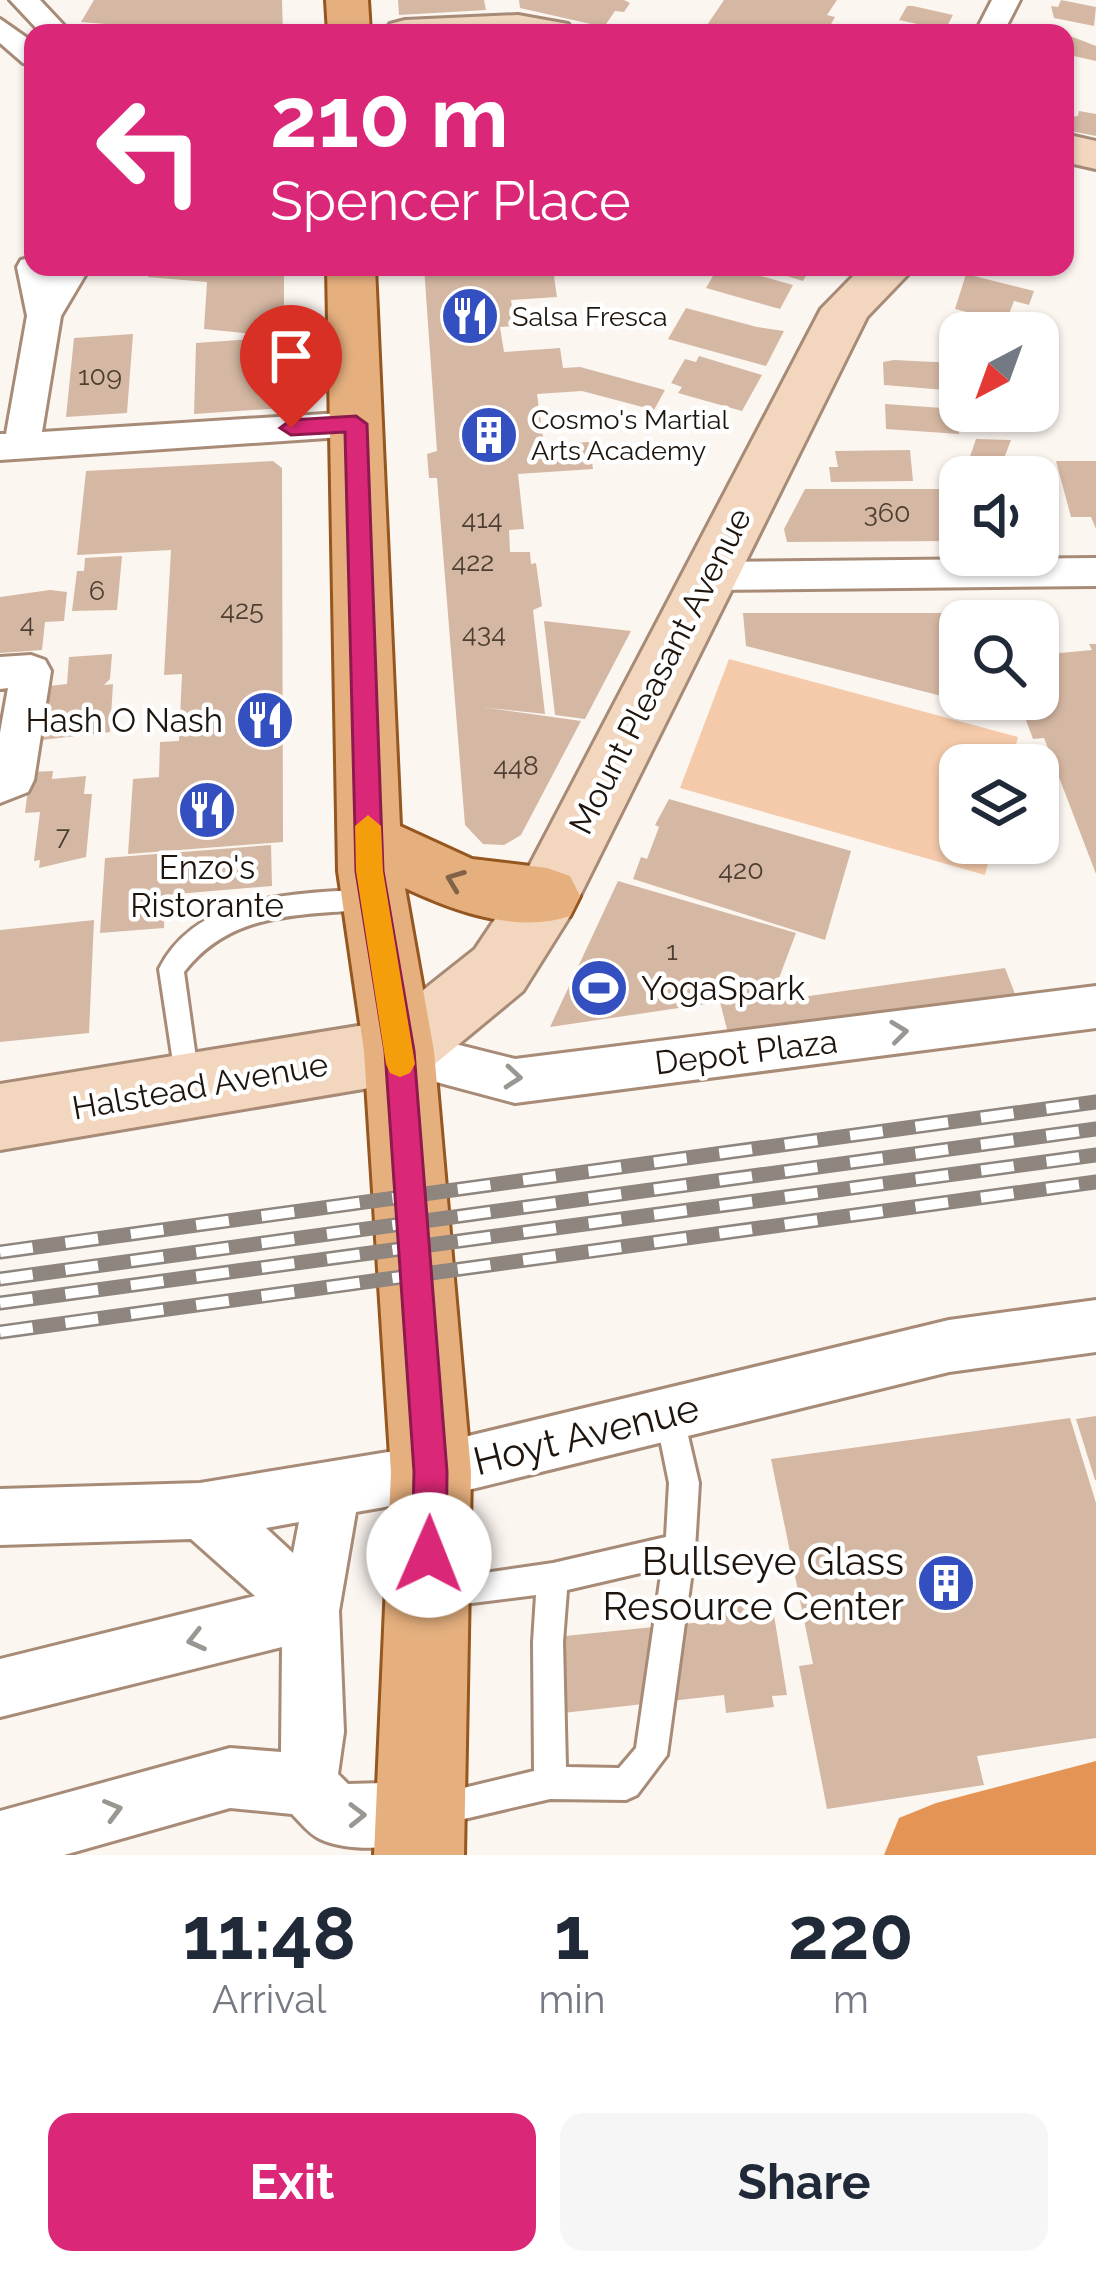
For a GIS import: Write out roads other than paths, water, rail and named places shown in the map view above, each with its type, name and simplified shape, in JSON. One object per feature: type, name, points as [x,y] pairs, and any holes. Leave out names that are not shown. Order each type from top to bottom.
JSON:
[{"type":"main road","points":[[351,276],[371,870],[399,1051],[430,1472],[419,1834]]},
{"type":"main road","points":[[371,870],[547,896]]},
{"type":"street","points":[[24,0],[48,24]]},
{"type":"street","points":[[0,28],[24,49]]},
{"type":"street","points":[[36,276],[44,316]]},
{"type":"street","points":[[68,276],[44,316],[11,446],[356,424]]},
{"type":"street","name":"Mount Pleasant Avenue","points":[[399,1051],[499,970],[547,896],[846,309],[881,276]]},
{"type":"street","points":[[708,576],[1096,572]]},
{"type":"street","points":[[0,673],[31,671],[14,780],[0,786]]},
{"type":"street","name":"Depot Plaza","points":[[399,1051],[515,1081],[1096,1006]]},
{"type":"street","name":"Halstead Avenue","points":[[0,1117],[399,1051]]},
{"type":"street","name":"Hoyt Avenue","points":[[0,1517],[200,1510],[430,1472],[949,1346],[1096,1326]]},
{"type":"street","points":[[306,1785],[314,1732],[310,1611],[333,1488]]},
{"type":"street","points":[[200,1510],[245,1546],[310,1611]]},
{"type":"street","points":[[0,1688],[310,1611]]},
{"type":"street","points":[[0,1841],[230,1778],[306,1785],[337,1815],[419,1834]]},
{"type":"lane","points":[[187,1088],[171,970],[189,941],[221,920],[371,870]]},
{"type":"lane","points":[[419,1834],[550,1783],[626,1784],[651,1755],[680,1549],[684,1483],[669,1414]]},
{"type":"lane","points":[[428,1593],[553,1578],[680,1549]]},
{"type":"lane","points":[[550,1783],[548,1642],[553,1578]]},
{"type":"waterway","points":[[936,1855],[1096,1812]]},
{"type":"railway","points":[[0,1252],[1096,1102]]},
{"type":"railway","points":[[0,1279],[1096,1129]]},
{"type":"railway","points":[[0,1303],[1096,1155]]},
{"type":"railway","points":[[0,1332],[1096,1182]]},
{"type":"place","name":"Salsa Fresca","points":[[470,316]]},
{"type":"place","name":"Cosmo's Martial Arts Academy","points":[[489,435]]},
{"type":"place","name":"Hash O Nash","points":[[265,720]]},
{"type":"place","name":"Enzo's Ristorante","points":[[207,810]]},
{"type":"place","name":"YogaSpark","points":[[599,988]]},
{"type":"place","name":"Bullseye Glass Resource Center","points":[[946,1583]]}]
